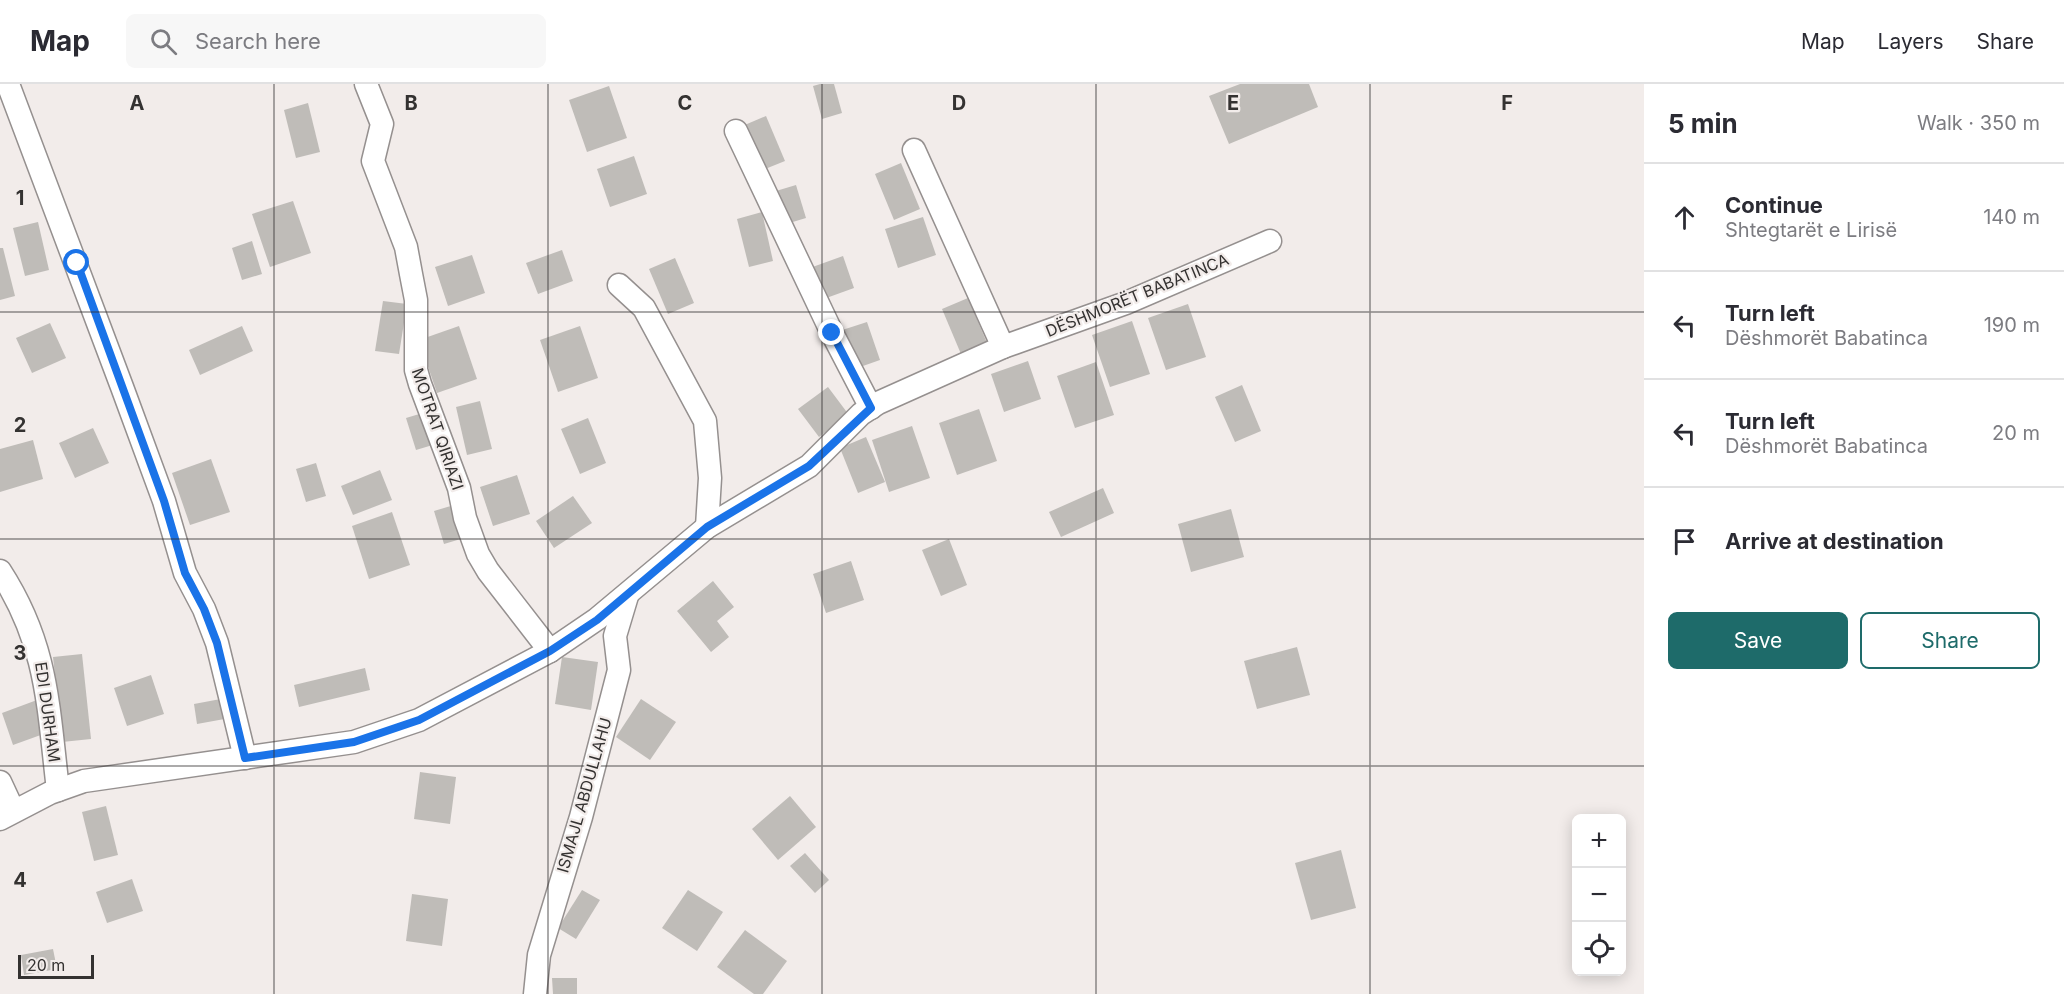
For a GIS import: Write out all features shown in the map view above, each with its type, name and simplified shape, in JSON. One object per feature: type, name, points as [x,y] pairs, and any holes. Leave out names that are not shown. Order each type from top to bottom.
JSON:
[{"type":"street","points":[[8,84],[152,470],[185,573],[204,609],[217,643],[245,758]]},
{"type":"street","name":"MOTRAT QIRIAZI","points":[[366,84],[382,123],[373,161],[406,247],[416,300],[416,370],[420,384],[459,488],[465,518],[478,554],[550,651]]},
{"type":"street","points":[[736,131],[832,333],[871,408]]},
{"type":"street","points":[[914,150],[1003,347]]},
{"type":"street","name":"DËSHMORËT BABATINCA","points":[[0,782],[7,815],[58,790],[94,780],[354,742],[419,720],[550,651],[627,596],[707,527],[809,466],[871,408],[934,376],[1003,347],[1126,303],[1270,241]]},
{"type":"street","points":[[619,285],[644,308],[705,421],[710,478],[707,527]]},
{"type":"street","name":"EDI DURHAM","points":[[0,571],[19,600],[44,669],[58,790]]},
{"type":"street","name":"ISMAJL ABDULLAHU","points":[[535,994],[539,955],[581,817],[619,670],[615,636],[627,596]]},
{"type":"building","points":[[834,84],[842,113],[822,119],[813,86]]},
{"type":"building","points":[[1240,84],[1309,84],[1318,107],[1229,144],[1209,96]]},
{"type":"building","points":[[609,86],[627,138],[587,152],[569,100]]},
{"type":"building","points":[[308,103],[320,152],[296,158],[284,110]]},
{"type":"building","points":[[766,116],[785,161],[758,172],[740,127]]},
{"type":"building","points":[[634,156],[647,194],[610,207],[597,169]]},
{"type":"building","points":[[901,163],[920,209],[894,220],[875,174]]},
{"type":"building","points":[[796,185],[806,218],[786,224],[776,191]]},
{"type":"building","points":[[293,201],[311,253],[270,267],[252,214]]},
{"type":"building","points":[[762,212],[773,261],[749,267],[737,219]]},
{"type":"building","points":[[923,217],[936,255],[898,268],[885,229]]},
{"type":"building","points":[[38,222],[49,270],[25,276],[13,228]]},
{"type":"building","points":[[252,241],[262,274],[242,280],[232,248]]},
{"type":"building","points":[[0,248],[3,248],[15,296],[0,300]]},
{"type":"building","points":[[562,250],[573,281],[538,294],[526,263]]},
{"type":"building","points":[[472,255],[485,293],[448,306],[435,267]]},
{"type":"building","points":[[843,256],[854,288],[818,301],[807,269]]},
{"type":"building","points":[[675,258],[694,303],[668,314],[649,269]]},
{"type":"building","points":[[968,298],[987,343],[961,354],[942,309]]},
{"type":"building","points":[[383,301],[407,304],[399,354],[375,351]]},
{"type":"building","points":[[1188,304],[1206,357],[1166,370],[1148,318]]},
{"type":"building","points":[[1132,321],[1150,374],[1110,387],[1092,335]]},
{"type":"building","points":[[867,322],[880,360],[843,373],[830,334]]},
{"type":"building","points":[[50,323],[66,358],[32,373],[16,338]]},
{"type":"building","points":[[242,326],[253,351],[200,375],[189,350]]},
{"type":"building","points":[[459,326],[477,379],[437,393],[419,340]]},
{"type":"building","points":[[580,326],[598,378],[558,392],[540,340]]},
{"type":"building","points":[[1028,361],[1041,399],[1004,412],[991,374]]},
{"type":"building","points":[[1096,362],[1114,415],[1075,428],[1057,376]]},
{"type":"building","points":[[1242,385],[1261,431],[1235,442],[1215,397]]},
{"type":"building","points":[[828,387],[849,415],[819,437],[798,409]]},
{"type":"building","points":[[480,401],[492,449],[467,455],[456,407]]},
{"type":"building","points":[[979,409],[997,461],[957,475],[939,423]]},
{"type":"building","points":[[426,412],[436,444],[416,450],[406,418]]},
{"type":"building","points":[[588,418],[606,463],[580,474],[561,429]]},
{"type":"building","points":[[912,426],[930,478],[889,492],[872,440]]},
{"type":"building","points":[[93,428],[109,463],[75,478],[59,443]]},
{"type":"building","points":[[866,437],[885,482],[858,493],[840,448]]},
{"type":"building","points":[[33,440],[43,479],[0,492],[0,449]]},
{"type":"building","points":[[211,459],[230,512],[190,525],[172,473]]},
{"type":"building","points":[[316,463],[326,496],[306,502],[296,469]]},
{"type":"building","points":[[380,470],[392,500],[353,515],[341,486]]},
{"type":"building","points":[[517,475],[530,514],[493,526],[480,487]]},
{"type":"building","points":[[1103,488],[1114,513],[1061,537],[1049,512]]},
{"type":"building","points":[[573,496],[592,523],[554,548],[536,521]]},
{"type":"building","points":[[454,505],[464,538],[444,544],[434,511]]},
{"type":"building","points":[[1231,509],[1244,557],[1191,572],[1178,524]]},
{"type":"building","points":[[392,512],[410,565],[369,579],[352,526]]},
{"type":"building","points":[[949,539],[967,585],[941,596],[922,550]]},
{"type":"building","points":[[851,561],[864,600],[826,613],[813,574]]},
{"type":"building","points":[[713,581],[734,607],[717,621],[729,637],[711,652],[677,611]]},
{"type":"building","points":[[1297,647],[1310,695],[1257,709],[1244,661]]},
{"type":"building","points":[[82,654],[91,739],[62,742],[53,657]]},
{"type":"building","points":[[562,657],[598,662],[591,710],[555,704]]},
{"type":"building","points":[[365,668],[370,690],[299,707],[294,685]]},
{"type":"building","points":[[151,675],[164,714],[127,726],[114,688]]},
{"type":"building","points":[[226,698],[230,718],[197,724],[194,704]]},
{"type":"building","points":[[641,699],[676,722],[650,760],[616,737]]},
{"type":"building","points":[[37,700],[49,732],[13,745],[2,713]]},
{"type":"building","points":[[420,772],[456,777],[450,824],[414,819]]},
{"type":"building","points":[[790,796],[816,827],[778,860],[752,829]]},
{"type":"building","points":[[106,806],[118,855],[94,861],[82,812]]},
{"type":"building","points":[[1341,850],[1356,908],[1311,920],[1295,863]]},
{"type":"building","points":[[805,853],[829,880],[815,893],[790,866]]},
{"type":"building","points":[[132,879],[143,911],[107,923],[96,892]]},
{"type":"building","points":[[582,890],[600,900],[576,939],[558,928]]},
{"type":"building","points":[[688,890],[723,912],[697,951],[662,928]]},
{"type":"building","points":[[412,894],[448,899],[442,946],[406,941]]},
{"type":"building","points":[[745,930],[787,961],[763,994],[754,994],[717,967]]},
{"type":"building","points":[[53,949],[57,969],[24,975],[21,955]]},
{"type":"building","points":[[552,978],[577,978],[577,994],[553,994]]},
{"type":"route","points":[[77,263],[164,501],[185,573],[204,609],[217,643],[245,758],[301,752],[354,742],[419,720],[550,651],[597,620],[707,527],[781,485],[809,466],[861,414],[871,408],[832,333]]}]
